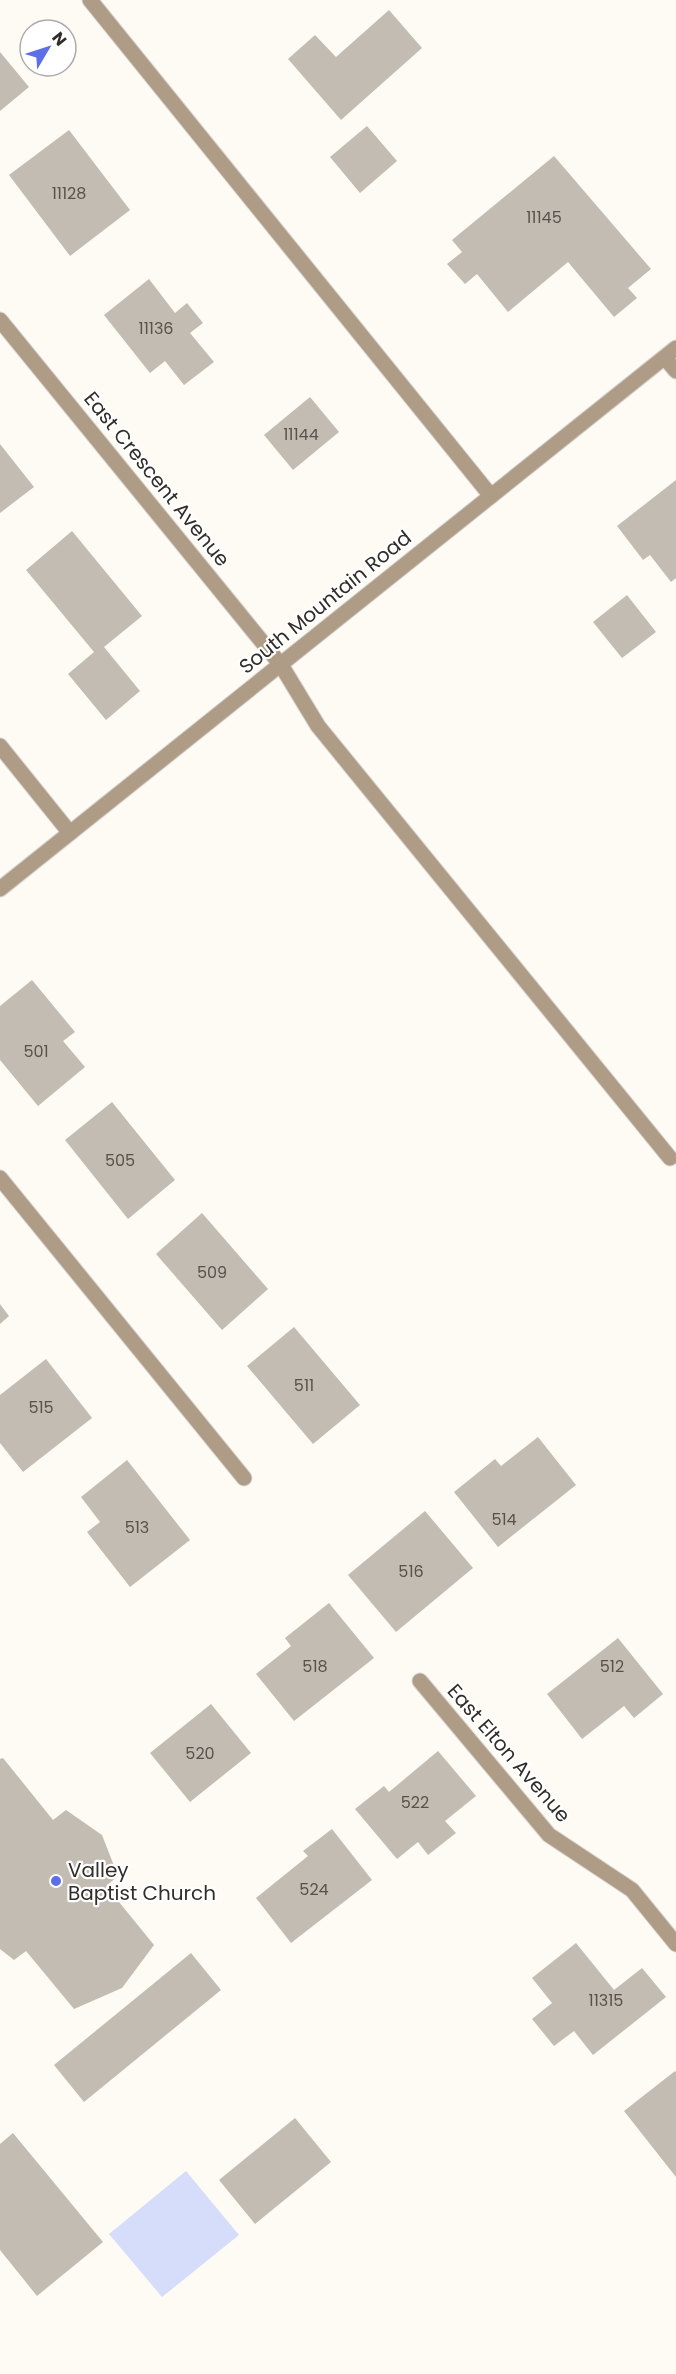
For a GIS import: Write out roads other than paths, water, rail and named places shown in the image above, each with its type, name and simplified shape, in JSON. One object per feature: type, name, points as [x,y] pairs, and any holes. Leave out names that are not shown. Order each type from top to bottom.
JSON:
[{"type":"street","points":[[90,0],[491,496]]},
{"type":"street","name":"East Crescent Avenue","points":[[0,320],[281,665],[318,726],[670,1158]]},
{"type":"street","points":[[670,353],[676,371]]},
{"type":"street","name":"South Mountain Road","points":[[0,889],[670,353]]},
{"type":"street","points":[[0,746],[70,833]]},
{"type":"street","points":[[0,1178],[244,1478]]},
{"type":"street","name":"East Elton Avenue","points":[[420,1681],[549,1835],[632,1890],[676,1944]]},
{"type":"place","name":"Valley Baptist Church","points":[[56,1881]]}]
